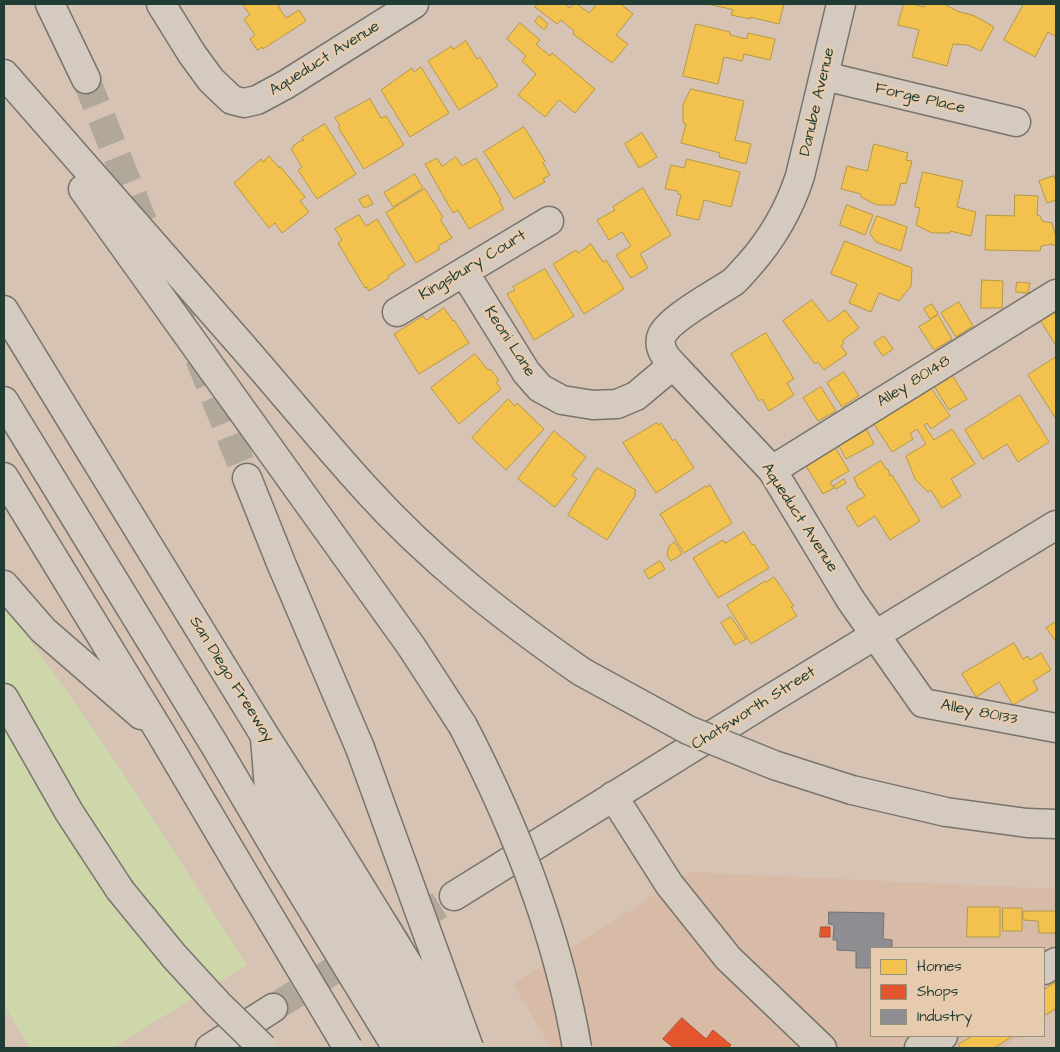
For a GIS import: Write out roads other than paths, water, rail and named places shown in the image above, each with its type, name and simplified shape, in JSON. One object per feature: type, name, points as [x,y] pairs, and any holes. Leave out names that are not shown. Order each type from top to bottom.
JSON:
[{"type":"main road","points":[[50,4],[86,79]]},
{"type":"main road","name":"Aqueduct Avenue","points":[[161,4],[192,54],[211,80],[232,100],[244,103],[257,100],[285,84],[414,4]]},
{"type":"main road","name":"Danube Avenue","points":[[661,338],[673,323],[735,280],[776,231],[792,199],[800,176],[841,4]]},
{"type":"main road","points":[[4,74],[306,418],[365,489],[424,548],[478,595],[533,638],[582,672],[688,730],[774,765],[852,790],[946,812],[1027,823],[1056,824]]},
{"type":"main road","name":"Forge Place","points":[[824,76],[1016,122]]},
{"type":"main road","points":[[4,78],[411,646],[463,726],[490,779],[527,866],[561,972],[578,1048]]},
{"type":"main road","name":"Kingsbury Court","points":[[397,312],[548,221]]},
{"type":"main road","name":"Keoni Lane","points":[[464,272],[526,372],[540,388],[562,400],[593,405],[618,404],[636,396],[673,365]]},
{"type":"main road","name":"Alley 80148","points":[[772,470],[1056,294]]},
{"type":"main road","name":"San Diego Freeway","points":[[4,310],[265,736],[460,1048]]},
{"type":"main road","name":"Aqueduct Avenue","points":[[661,338],[660,344],[664,354],[673,365],[772,470],[850,599],[875,636]]},
{"type":"main road","points":[[4,401],[214,744],[292,852],[427,1048]]},
{"type":"main road","points":[[4,477],[160,732],[348,1048]]},
{"type":"main road","points":[[247,478],[360,748],[469,1048]]},
{"type":"main road","name":"Chatsworth Street","points":[[454,896],[613,796],[1056,525]]},
{"type":"main road","points":[[4,585],[43,630],[160,732]]},
{"type":"main road","name":"Alley 80133","points":[[875,636],[923,703],[1056,728]]},
{"type":"main road","points":[[4,698],[69,812],[120,890],[174,956],[218,1004],[263,1048]]},
{"type":"main road","points":[[265,736],[269,790],[292,852],[397,1048]]},
{"type":"main road","points":[[613,796],[669,884],[728,958],[822,1048]]},
{"type":"main road","points":[[1045,969],[1056,962]]},
{"type":"main road","points":[[210,1048],[273,1008]]},
{"type":"main road","points":[[919,1048],[941,1037]]},
{"type":"tunnel","points":[[86,79],[183,321]]},
{"type":"tunnel","points":[[199,358],[247,478]]},
{"type":"tunnel","points":[[273,1008],[454,896]]}]
